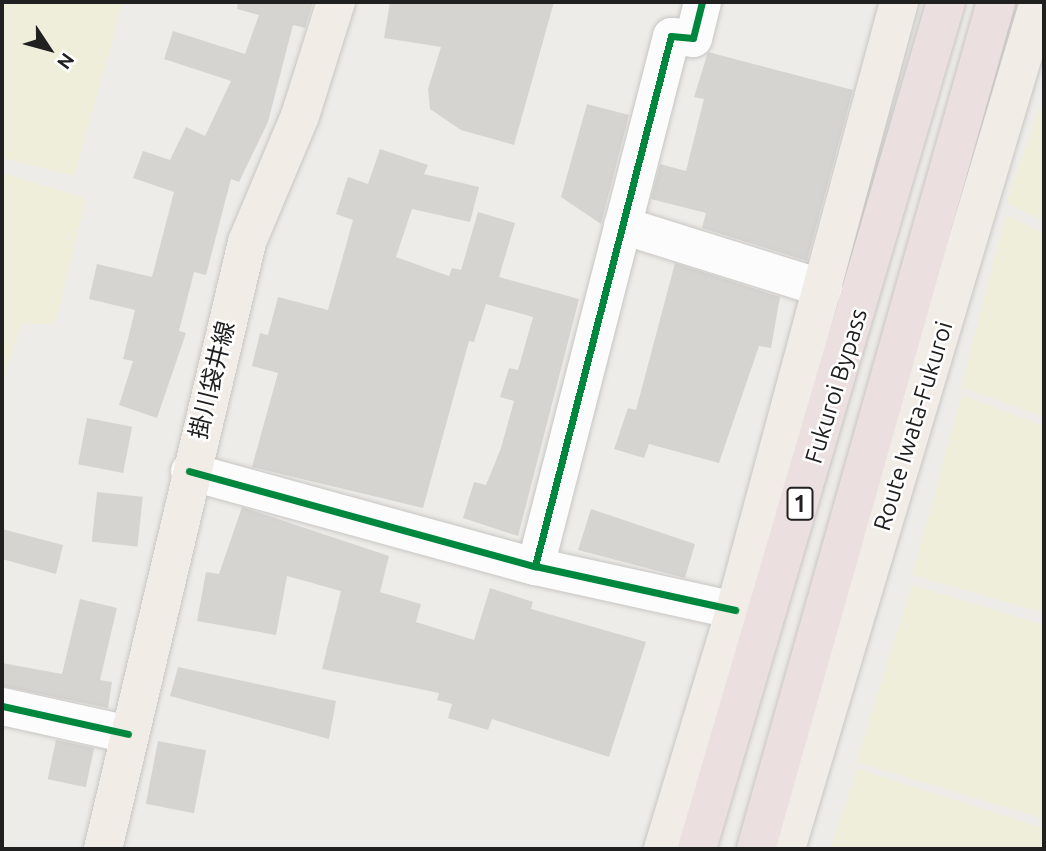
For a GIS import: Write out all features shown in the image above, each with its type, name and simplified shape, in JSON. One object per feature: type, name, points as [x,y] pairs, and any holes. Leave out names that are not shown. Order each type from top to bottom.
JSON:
[{"type":"highway","name":"Fukuroi Bypass","points":[[697,849],[904,159],[946,2]]},
{"type":"highway","name":"Fukuroi Bypass","points":[[756,849],[954,160],[996,2]]},
{"type":"main road","name":"掛川袋井線","points":[[103,849],[189,471],[247,242],[300,116],[336,2]]},
{"type":"main road","points":[[663,849],[735,610],[899,2]]},
{"type":"main road","name":"Route Iwata-Fukuroi","points":[[786,849],[1039,2]]},
{"type":"street","points":[[535,566],[671,36],[693,38],[702,2]]},
{"type":"street","points":[[622,225],[823,288]]},
{"type":"street","points":[[189,471],[535,566],[735,610]]},
{"type":"street","points":[[2,706],[128,733]]},
{"type":"green space","points":[[2,2],[123,2],[74,176],[2,158]]},
{"type":"green space","points":[[1039,108],[1044,110],[1044,222],[1006,203]]},
{"type":"green space","points":[[2,173],[86,198],[55,324],[21,324],[3,381]]},
{"type":"green space","points":[[1006,215],[1044,233],[1044,417],[961,387]]},
{"type":"green space","points":[[962,395],[1044,426],[1044,613],[912,575]]},
{"type":"green space","points":[[912,585],[1044,625],[1044,819],[856,762]]},
{"type":"green space","points":[[857,769],[1044,828],[1044,849],[830,849]]},
{"type":"building","points":[[238,2],[313,2],[305,28],[293,25],[268,122],[239,182],[231,179],[206,275],[194,272],[179,331],[186,333],[157,418],[119,405],[133,361],[123,359],[135,310],[89,299],[97,264],[152,277],[174,192],[133,178],[143,151],[170,160],[186,127],[205,136],[231,81],[164,59],[173,31],[245,54],[259,15],[237,9]]},
{"type":"building","points":[[390,2],[554,2],[514,145],[461,130],[430,109],[428,89],[441,47],[384,38]]},
{"type":"building","points":[[708,52],[853,90],[807,261],[702,228],[706,213],[651,199],[660,164],[686,171],[704,99],[694,97]]},
{"type":"building","points":[[587,104],[629,115],[601,224],[561,197]]},
{"type":"building","points":[[380,149],[428,165],[424,174],[479,187],[470,222],[412,209],[396,257],[449,276],[452,268],[461,270],[478,212],[515,223],[499,277],[579,299],[518,536],[463,518],[474,482],[486,485],[501,448],[514,401],[500,397],[509,368],[518,370],[533,317],[486,304],[474,342],[469,341],[423,508],[252,467],[278,373],[252,366],[260,333],[268,335],[278,297],[328,310],[353,220],[336,214],[348,177],[368,184]]},
{"type":"building","points":[[675,263],[780,297],[771,348],[759,346],[719,463],[649,444],[644,458],[614,449],[628,408],[636,410]]},
{"type":"building","points":[[87,418],[132,427],[123,473],[78,464]]},
{"type":"building","points":[[97,492],[143,497],[138,547],[92,542]]},
{"type":"building","points":[[242,507],[389,556],[380,592],[421,604],[416,622],[474,640],[490,588],[533,602],[531,609],[646,642],[609,757],[492,719],[488,730],[448,718],[452,704],[437,700],[439,693],[322,669],[341,591],[287,576],[276,635],[197,621],[206,572],[219,574]]},
{"type":"building","points":[[591,509],[695,544],[685,578],[578,550]]},
{"type":"building","points":[[2,529],[63,545],[56,574],[2,559]]},
{"type":"building","points":[[80,599],[117,608],[100,680],[112,682],[108,708],[2,686],[2,663],[62,674]]},
{"type":"building","points":[[178,667],[336,701],[329,739],[170,696]]},
{"type":"building","points":[[56,740],[94,748],[86,787],[48,779]]},
{"type":"building","points":[[158,741],[206,750],[194,813],[146,804]]},
{"type":"cycle path","points":[[535,566],[671,36],[693,38],[702,2]]},
{"type":"cycle path","points":[[189,471],[535,566],[735,610]]},
{"type":"cycle path","points":[[2,706],[128,734]]}]
